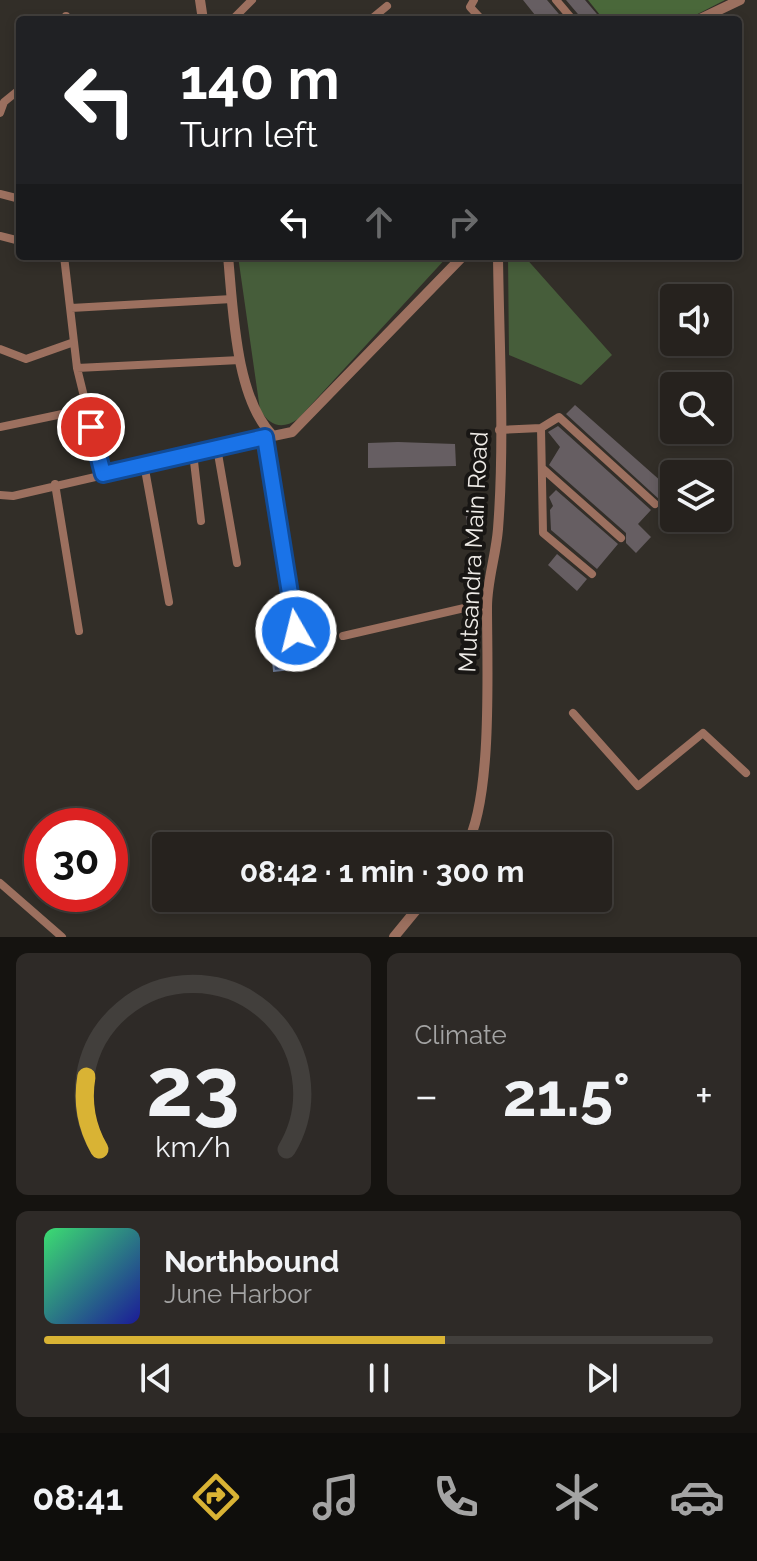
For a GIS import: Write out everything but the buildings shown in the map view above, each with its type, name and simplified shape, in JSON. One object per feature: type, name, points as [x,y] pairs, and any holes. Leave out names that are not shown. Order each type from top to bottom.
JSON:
[{"type":"street","points":[[236,16],[252,0]]},
{"type":"street","points":[[474,0],[470,7],[478,16]]},
{"type":"street","points":[[556,0],[570,16]]},
{"type":"street","points":[[706,16],[740,0]]},
{"type":"street","points":[[377,16],[387,6]]},
{"type":"street","points":[[0,113],[4,102],[16,92]]},
{"type":"street","points":[[65,260],[77,368],[103,474]]},
{"type":"street","points":[[228,260],[240,360],[254,409],[269,436],[296,631]]},
{"type":"street","points":[[0,495],[13,496],[292,432],[459,260]]},
{"type":"street","name":"Mutsandra Main Road","points":[[475,832],[481,799],[488,651],[486,603],[498,530],[498,260]]},
{"type":"street","points":[[71,308],[232,299]]},
{"type":"street","points":[[0,349],[26,359],[74,342]]},
{"type":"street","points":[[77,368],[240,360]]},
{"type":"street","points":[[0,427],[67,413],[85,403]]},
{"type":"street","points":[[499,430],[541,428],[559,417],[655,504]]},
{"type":"street","points":[[541,428],[543,533],[592,574]]},
{"type":"street","points":[[217,448],[237,563]]},
{"type":"street","points":[[193,453],[201,521]]},
{"type":"street","points":[[144,464],[169,602]]},
{"type":"street","points":[[542,468],[621,538]]},
{"type":"street","points":[[55,484],[79,631]]},
{"type":"street","points":[[343,636],[486,603]]},
{"type":"street","points":[[573,713],[638,786],[703,733],[746,773]]},
{"type":"street","points":[[0,883],[62,937]]},
{"type":"street","points":[[394,937],[415,912]]},
{"type":"green space","points":[[588,0],[725,0],[694,16],[601,16]]},
{"type":"green space","points":[[239,260],[444,260],[298,419],[277,425],[260,410]]},
{"type":"green space","points":[[508,260],[528,260],[612,355],[581,385],[509,355]]},
{"type":"water","points":[[308,648],[309,667],[274,671],[272,651]]},
{"type":"route","points":[[91,427],[103,474],[265,437],[296,631]]}]
